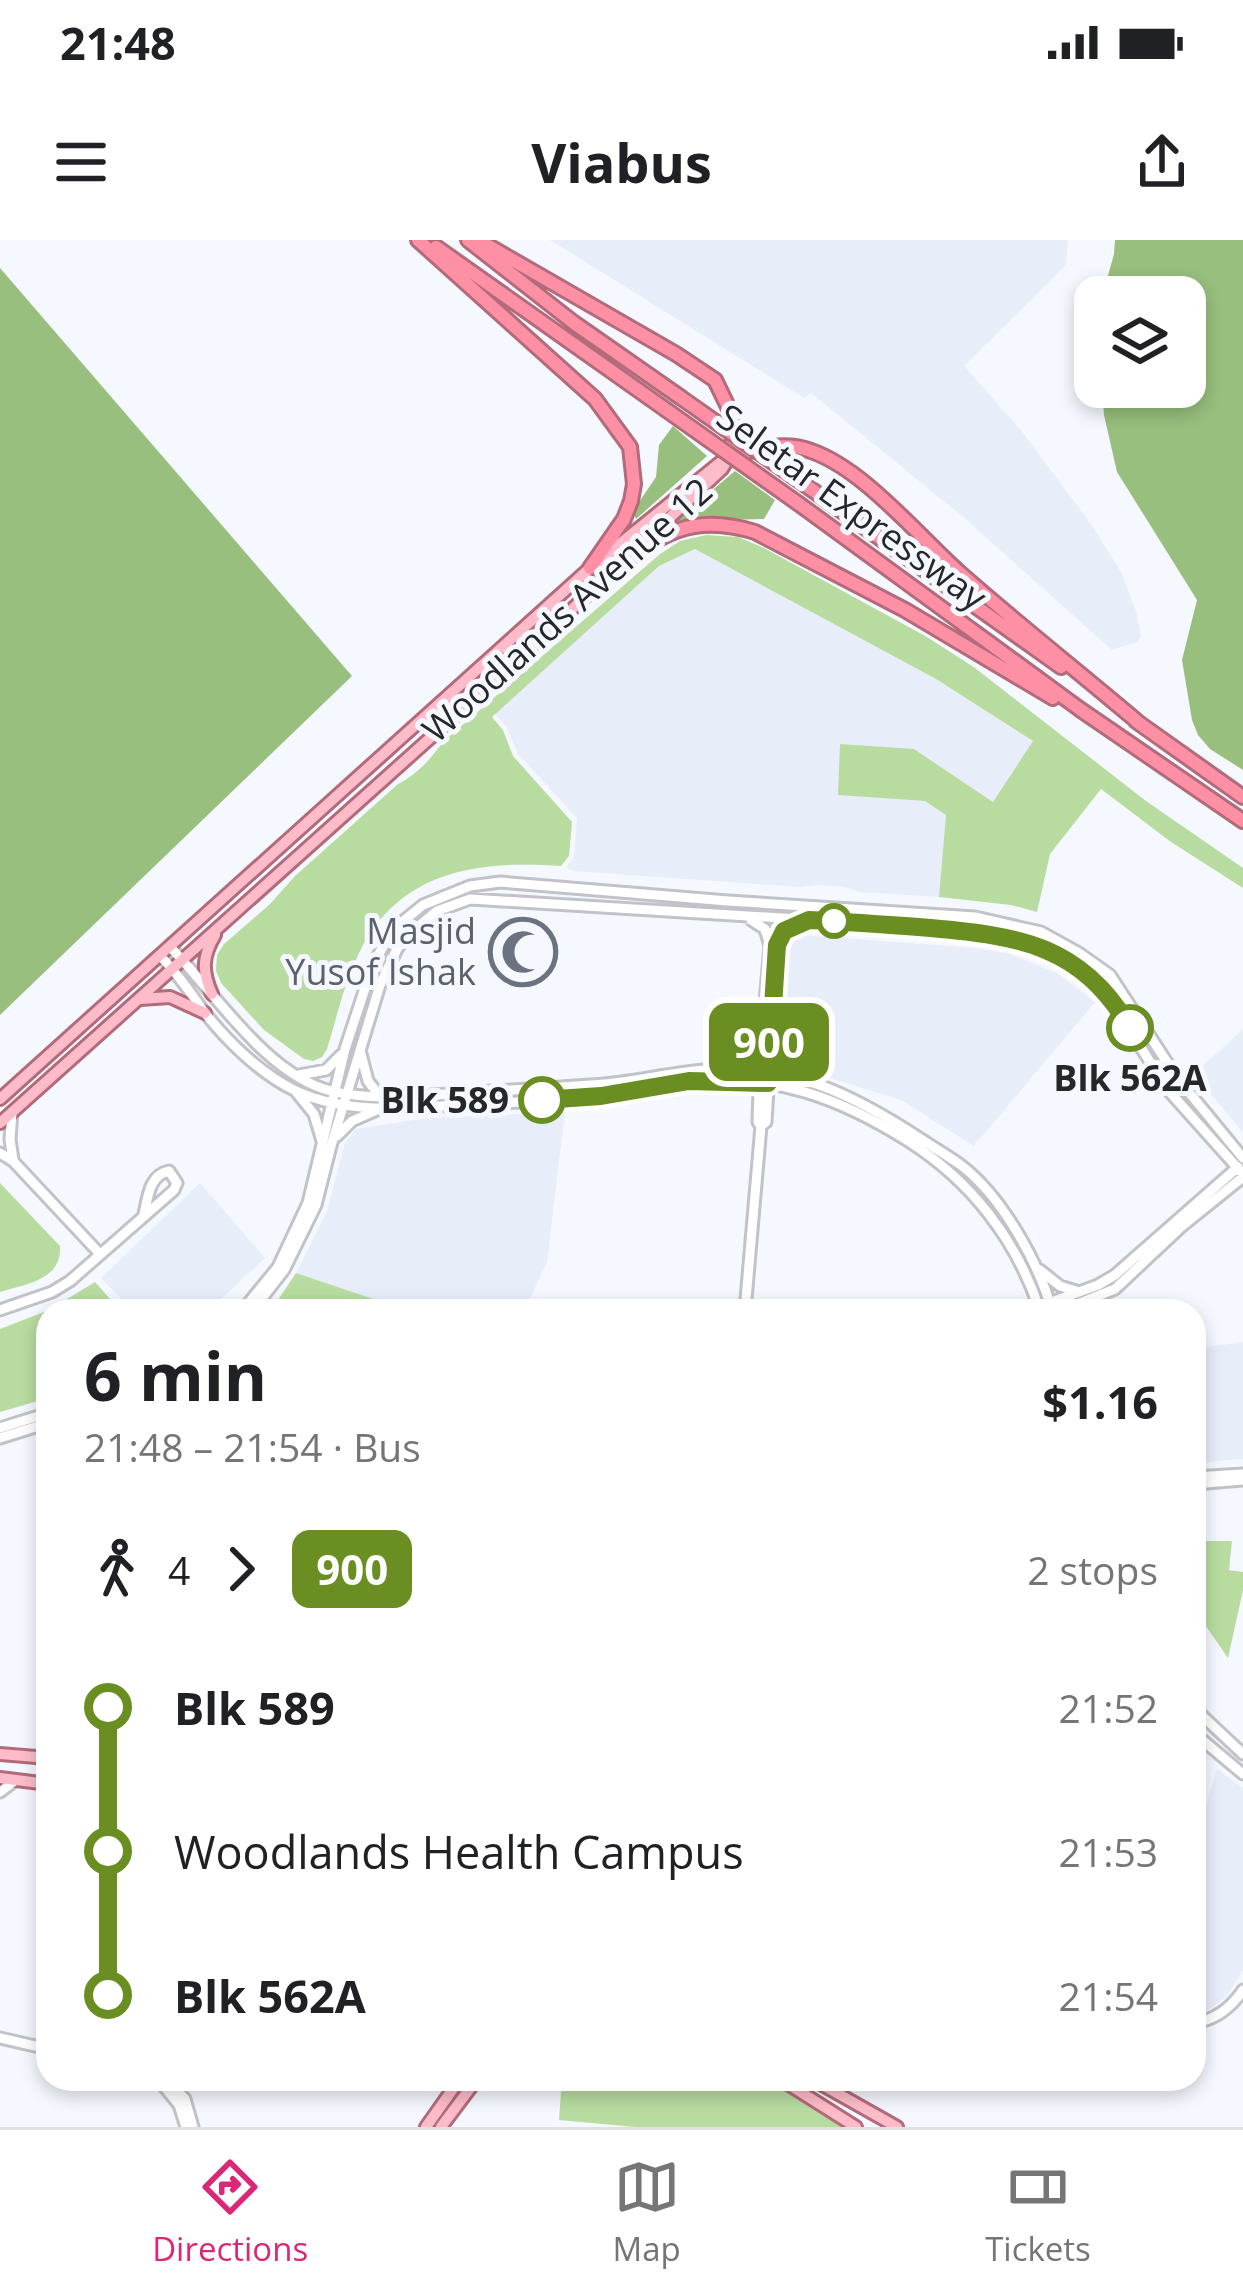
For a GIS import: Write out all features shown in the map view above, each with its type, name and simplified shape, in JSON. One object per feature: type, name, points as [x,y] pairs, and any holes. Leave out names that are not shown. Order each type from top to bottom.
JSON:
[{"type":"highway","name":"Seletar Expressway","points":[[422,240],[1243,821]]},
{"type":"highway","points":[[422,240],[595,399],[630,447],[631,501],[590,568]]},
{"type":"highway","name":"Seletar Expressway","points":[[468,240],[574,323],[1243,797]]},
{"type":"highway","points":[[478,240],[715,380],[732,415],[730,456],[793,446],[844,468],[1139,723]]},
{"type":"highway","points":[[606,576],[650,544],[688,526],[732,524],[886,601],[1071,709],[1081,710]]},
{"type":"main road","name":"Woodlands Avenue 12","points":[[0,1099],[590,568],[730,456]]},
{"type":"main road","name":"Woodlands Avenue 12","points":[[0,1123],[543,637],[722,469],[730,456]]},
{"type":"main road","points":[[212,994],[203,963],[223,922]]},
{"type":"main road","points":[[138,1000],[170,997],[205,1013]]},
{"type":"main road","points":[[0,1754],[36,1757]]},
{"type":"main road","points":[[0,1778],[36,1782]]},
{"type":"main road","points":[[426,2127],[452,2091]]},
{"type":"main road","points":[[441,2127],[468,2091]]},
{"type":"main road","points":[[799,2091],[856,2127]]},
{"type":"main road","points":[[833,2091],[897,2127]]},
{"type":"street","points":[[340,1098],[346,1049],[374,964],[394,929],[423,905],[470,886],[500,882],[975,916],[1041,932],[1110,975],[1242,1168]]},
{"type":"street","points":[[252,1299],[278,1267],[308,1203],[340,1098],[397,949],[437,911],[470,899],[989,933],[1030,943],[1063,958],[1102,987],[1167,1089],[1242,1168]]},
{"type":"street","points":[[738,916],[757,921],[770,938],[763,1077]]},
{"type":"street","points":[[746,1299],[777,945],[784,931],[809,920]]},
{"type":"street","points":[[165,951],[265,1051],[340,1098],[607,1084],[705,1070],[811,1081],[842,1092],[964,1167],[993,1198],[1035,1267],[1045,1299]]},
{"type":"street","points":[[177,963],[205,1013],[237,1048],[310,1107],[327,1144],[316,1205],[284,1270],[262,1299]]},
{"type":"street","points":[[360,1048],[368,1081],[379,1095]]},
{"type":"street","points":[[298,1075],[326,1070],[346,1049]]},
{"type":"street","points":[[293,1090],[379,1109],[601,1096],[689,1081],[763,1077],[839,1102],[922,1150],[986,1208],[1042,1299]]},
{"type":"street","points":[[484,1092],[515,1102]]},
{"type":"street","points":[[327,1144],[352,1121],[379,1109]]},
{"type":"street","points":[[13,1112],[13,1161]]},
{"type":"street","points":[[0,1153],[13,1161],[100,1254]]},
{"type":"street","points":[[1076,1299],[1114,1275],[1242,1168]]},
{"type":"street","points":[[0,1310],[59,1288],[174,1190],[177,1183],[169,1172],[157,1176],[151,1185],[144,1214]]},
{"type":"street","points":[[1035,1267],[1069,1291],[1088,1295]]},
{"type":"street","points":[[1086,1299],[1088,1295]]},
{"type":"street","points":[[0,1428],[36,1417]]},
{"type":"street","points":[[0,1438],[36,1427]]},
{"type":"street","points":[[1206,1479],[1243,1477]]},
{"type":"street","points":[[1206,1719],[1243,1754]]},
{"type":"street","points":[[1206,1742],[1243,1774]]},
{"type":"street","points":[[0,1792],[16,1780]]},
{"type":"street","points":[[1206,2020],[1243,1994]]},
{"type":"street","points":[[0,2038],[36,2046]]},
{"type":"street","points":[[176,2091],[185,2099],[189,2127]]},
{"type":"shaded area","points":[[550,240],[1068,240],[1066,265],[964,366],[1020,429],[1091,524],[1121,572],[1136,611],[1141,636],[1137,642],[1112,650],[962,516],[811,393],[804,398]]},
{"type":"shaded area","points":[[695,549],[936,679],[1034,742],[993,802],[914,749],[838,794],[925,801],[946,815],[939,897],[566,867],[574,857],[577,818],[518,754],[495,714],[659,566]]},
{"type":"shaded area","points":[[802,935],[1010,954],[1057,973],[1095,1002],[974,1146],[901,1100],[784,1064],[779,1052],[786,953],[791,941]]},
{"type":"shaded area","points":[[1243,1029],[1243,1132],[1194,1074]]},
{"type":"shaded area","points":[[565,1112],[547,1262],[530,1299],[373,1299],[296,1273],[327,1211],[345,1143],[356,1129],[426,1118]]},
{"type":"shaded area","points":[[200,1183],[265,1258],[221,1299],[121,1299],[101,1278]]},
{"type":"shaded area","points":[[1243,1342],[1243,1459],[1206,1463],[1206,1347]]},
{"type":"shaded area","points":[[1217,1769],[1243,1788],[1243,1970],[1226,1997],[1206,2011],[1206,1805]]},
{"type":"green space","points":[[1115,240],[1243,240],[1243,770],[1210,749],[1192,720],[1182,660],[1197,600],[1117,472],[1104,415],[1104,408],[1206,408],[1206,276],[1108,276]]},
{"type":"green space","points":[[0,268],[352,676],[0,1015]]},
{"type":"green space","points":[[673,426],[707,456],[636,519],[633,511],[656,477],[659,445]]},
{"type":"green space","points":[[735,471],[775,500],[764,519],[676,521]]},
{"type":"green space","points":[[706,535],[738,537],[764,548],[975,668],[1146,801],[1243,868],[1243,888],[1101,789],[1050,854],[1037,912],[939,897],[946,815],[925,801],[838,795],[840,744],[914,749],[993,802],[1033,741],[936,679],[695,549],[659,566],[492,717],[513,756],[572,822],[569,856],[561,866],[469,870],[441,877],[392,907],[372,930],[356,960],[322,1057],[304,1059],[264,1030],[221,983],[217,955],[224,944],[418,770],[444,741],[660,554],[680,541]]},
{"type":"green space","points":[[0,1183],[60,1246],[49,1273],[0,1292]]},
{"type":"green space","points":[[296,1273],[373,1299],[279,1299]]},
{"type":"green space","points":[[95,1282],[110,1299],[67,1299]]},
{"type":"green space","points":[[36,1315],[36,1402],[0,1412],[0,1329]]},
{"type":"green space","points":[[1206,1541],[1232,1541],[1229,1570],[1243,1572],[1228,1658],[1206,1626]]},
{"type":"green space","points":[[561,2091],[798,2091],[857,2127],[635,2127],[559,2120]]},
{"type":"bus line","name":"900","points":[[542,1100],[641,1091],[689,1081],[768,1083],[777,945],[784,931],[809,920],[989,933],[1030,943],[1094,978],[1130,1028]]},
{"type":"place","name":"Masjid Yusof Ishak","points":[[523,952]]},
{"type":"place","name":"Blk 562A","points":[[1130,1028]]},
{"type":"place","name":"Blk 589","points":[[542,1100]]}]
